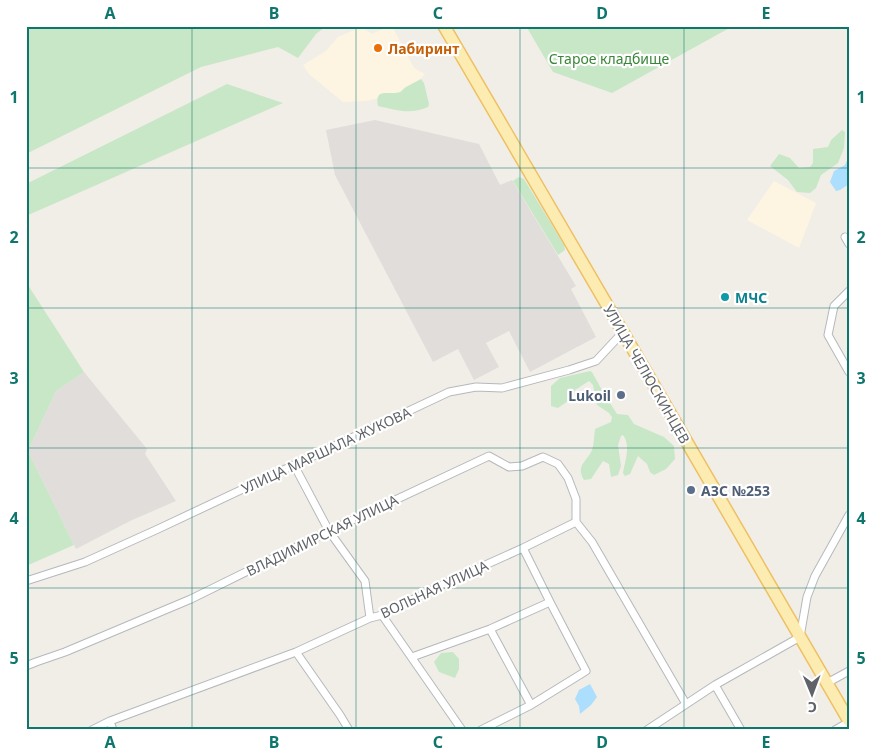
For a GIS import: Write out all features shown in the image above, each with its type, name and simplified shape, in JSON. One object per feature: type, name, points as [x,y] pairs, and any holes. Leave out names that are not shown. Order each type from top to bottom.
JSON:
[{"type":"main road","name":"УЛИЦА ЧЕЛЮСКИНЦЕВ","points":[[444,26],[849,722]]},
{"type":"street","points":[[849,291],[834,306],[828,335],[849,372]]},
{"type":"street","name":"УЛИЦА МАРШАЛА ЖУКОВА","points":[[26,581],[85,562],[449,392],[476,386],[502,388],[596,361],[623,332]]},
{"type":"street","name":"ВЛАДИМИРСКАЯ УЛИЦА","points":[[26,666],[65,652],[191,599],[329,531],[489,456],[509,467],[522,466],[543,457],[558,464],[568,478],[576,499],[576,522]]},
{"type":"street","points":[[294,465],[329,531],[365,581],[370,618]]},
{"type":"street","points":[[647,730],[715,685],[800,637],[807,597],[815,576],[849,515]]},
{"type":"street","points":[[576,522],[592,542],[686,704]]},
{"type":"street","name":"ВОЛЬНАЯ УЛИЦА","points":[[92,730],[110,721],[296,652],[370,618],[382,615],[576,522]]},
{"type":"street","points":[[481,730],[531,705],[586,671],[523,548]]},
{"type":"street","points":[[412,657],[490,629],[550,602]]},
{"type":"street","points":[[382,615],[462,730]]},
{"type":"street","points":[[490,629],[531,705]]},
{"type":"street","points":[[296,652],[349,730]]},
{"type":"street","points":[[827,683],[849,671]]},
{"type":"street","points":[[715,685],[741,730]]},
{"type":"street","points":[[110,721],[114,730]]},
{"type":"street","points":[[835,730],[849,722]]},
{"type":"shaded area","points":[[392,26],[414,68],[425,74],[412,90],[366,101],[343,102],[309,74],[303,65],[326,51],[338,37],[361,27],[372,34]]},
{"type":"shaded area","points":[[375,120],[479,144],[500,185],[512,180],[576,286],[571,289],[596,337],[530,372],[509,331],[486,343],[499,367],[474,380],[458,349],[433,362],[335,175],[326,130]]},
{"type":"shaded area","points":[[774,181],[816,203],[799,248],[747,220]]},
{"type":"shaded area","points":[[84,372],[147,449],[145,454],[176,501],[130,521],[76,549],[28,451],[56,391]]},
{"type":"green space","points":[[26,26],[326,26],[316,34],[298,58],[278,47],[201,67],[26,154]]},
{"type":"green space","name":"Старое кладбище","points":[[526,26],[733,26],[612,93],[553,72]]},
{"type":"green space","points":[[421,79],[424,83],[428,107],[409,111],[378,106],[378,96],[381,94],[400,92],[405,87]]},
{"type":"green space","points":[[227,84],[283,103],[26,216],[26,184]]},
{"type":"green space","points":[[842,130],[845,132],[844,148],[838,163],[821,175],[816,188],[810,193],[797,192],[788,180],[770,166],[779,154],[790,158],[799,168],[810,167],[813,163],[813,149],[828,147],[831,140]]},
{"type":"green space","points":[[519,177],[524,179],[564,245],[565,250],[558,255],[513,181]]},
{"type":"green space","points":[[26,282],[84,372],[56,391],[28,451],[74,545],[26,566]]},
{"type":"green space","points":[[590,371],[617,414],[628,415],[634,424],[664,437],[674,446],[675,459],[666,469],[654,475],[650,472],[647,464],[638,456],[630,474],[625,476],[623,473],[627,443],[623,435],[618,445],[621,466],[618,475],[611,477],[609,464],[603,461],[591,479],[584,480],[581,467],[592,450],[595,429],[611,422],[612,417],[597,405],[593,385],[589,381],[575,390],[568,401],[558,408],[551,406],[551,386],[560,378]]},
{"type":"green space","points":[[453,652],[459,659],[459,669],[455,678],[439,672],[434,662],[441,653]]},
{"type":"water","points":[[849,156],[849,184],[836,191],[830,182],[834,171],[845,165]]},
{"type":"water","points":[[590,684],[597,697],[580,714],[579,706],[575,699],[579,690]]},
{"type":"place","name":"Лабиринт","points":[[378,48]]},
{"type":"place","name":"МЧС","points":[[725,297]]},
{"type":"place","name":"Lukoil","points":[[621,395]]},
{"type":"place","name":"АЗС №253","points":[[691,490]]}]
